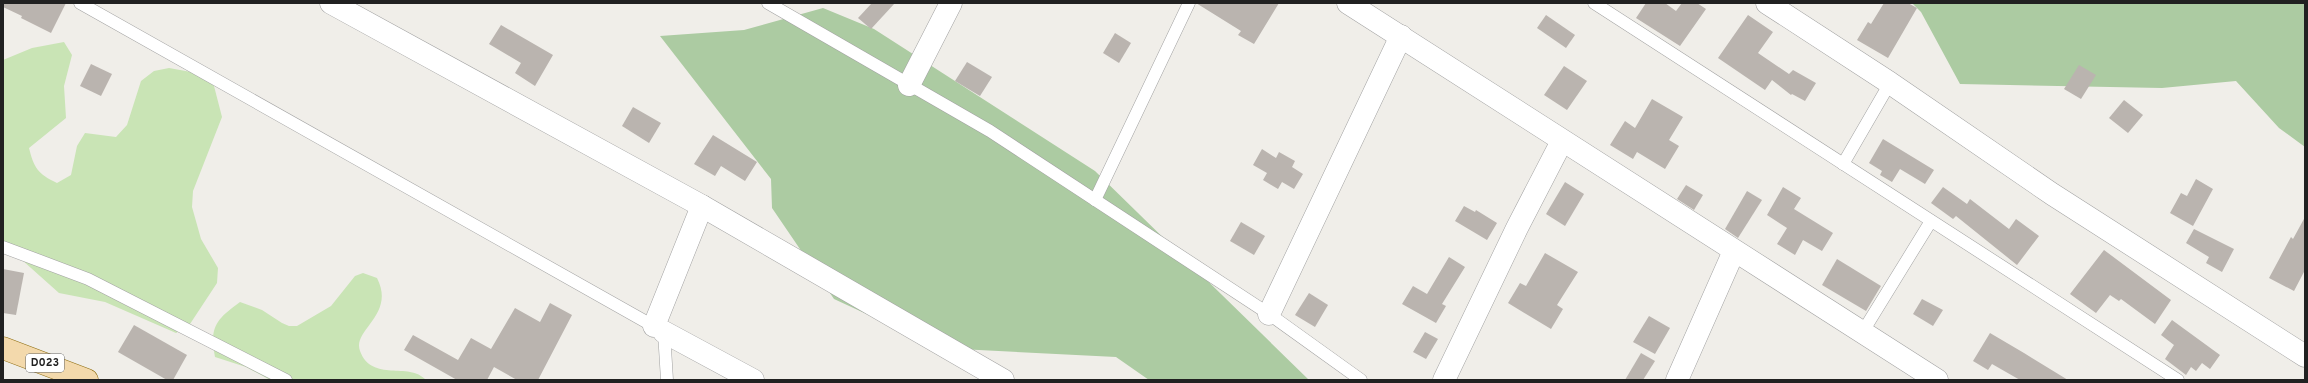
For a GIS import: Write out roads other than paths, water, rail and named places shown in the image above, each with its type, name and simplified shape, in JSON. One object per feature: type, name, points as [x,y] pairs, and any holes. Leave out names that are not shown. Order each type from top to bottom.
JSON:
[{"type":"main road","name":"D023","points":[[3,348],[86,380]]},
{"type":"street","points":[[331,3],[702,206],[1003,380]]},
{"type":"street","points":[[909,85],[951,3]]},
{"type":"street","points":[[1348,3],[1378,12],[1401,36],[1562,141],[1937,380]]},
{"type":"street","points":[[1767,3],[1890,83],[2052,194],[2305,356]]},
{"type":"street","points":[[1269,314],[1401,36]]},
{"type":"street","points":[[1444,380],[1517,228],[1562,141]]},
{"type":"street","points":[[702,206],[659,329],[753,380]]},
{"type":"street","points":[[1677,380],[1734,250]]},
{"type":"lane","points":[[80,3],[659,329],[667,380]]},
{"type":"lane","points":[[768,3],[990,131],[1269,314],[1361,380]]},
{"type":"lane","points":[[1094,200],[1189,3]]},
{"type":"lane","points":[[1594,3],[2178,380]]},
{"type":"lane","points":[[1843,164],[1890,83]]},
{"type":"lane","points":[[1862,332],[1931,221]]},
{"type":"lane","points":[[3,246],[88,279],[286,380]]}]
